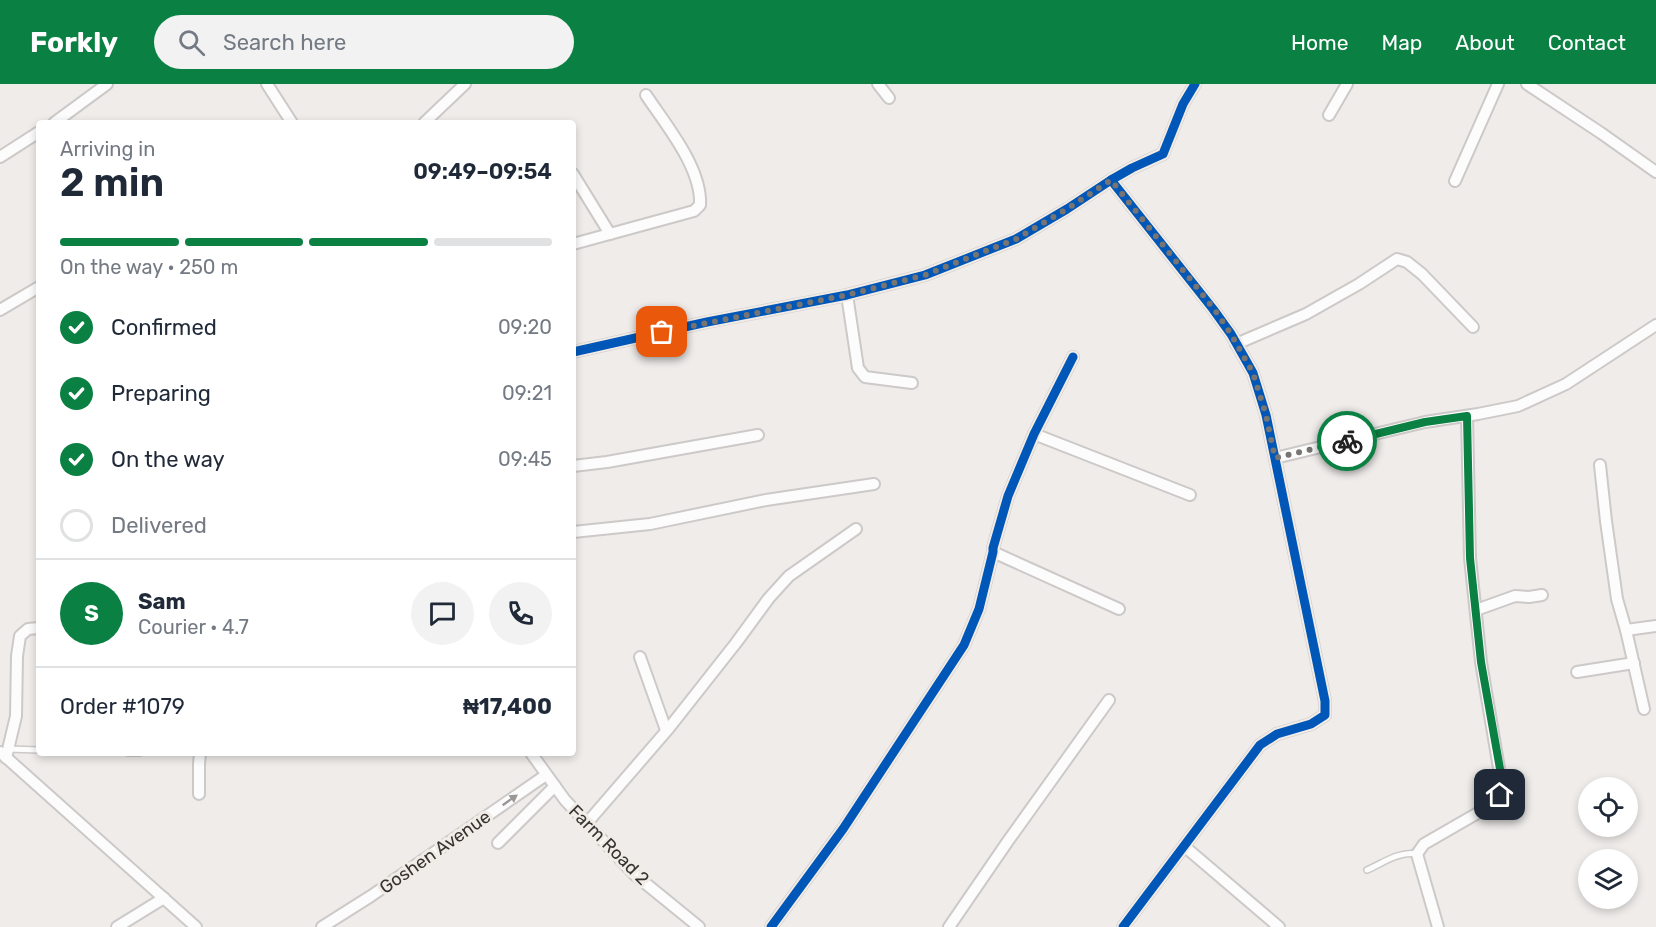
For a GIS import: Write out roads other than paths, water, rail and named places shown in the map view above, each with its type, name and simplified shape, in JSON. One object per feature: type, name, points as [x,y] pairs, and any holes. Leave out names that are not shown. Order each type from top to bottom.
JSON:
[{"type":"street","points":[[58,120],[107,84]]},
{"type":"street","points":[[267,84],[286,120]]},
{"type":"street","points":[[427,120],[465,84]]},
{"type":"street","points":[[878,84],[889,98]]},
{"type":"street","points":[[576,351],[707,322],[847,295],[925,275],[1016,239],[1111,180],[1163,154],[1183,104],[1195,84]]},
{"type":"street","points":[[1329,115],[1347,84]]},
{"type":"street","points":[[1455,181],[1498,84]]},
{"type":"street","points":[[1527,84],[1656,172]]},
{"type":"street","points":[[576,243],[694,211],[700,206],[701,194],[688,160],[646,94]]},
{"type":"street","points":[[0,157],[36,134]]},
{"type":"street","points":[[576,179],[610,234]]},
{"type":"street","points":[[1111,180],[1214,309],[1253,373],[1266,415],[1325,701],[1324,715],[1311,724],[1277,734],[1260,745],[1123,927]]},
{"type":"street","points":[[1236,344],[1306,314],[1396,260],[1407,262],[1422,274],[1473,327]]},
{"type":"street","points":[[0,310],[36,289]]},
{"type":"street","points":[[847,295],[858,368],[865,377],[912,383]]},
{"type":"street","points":[[1275,458],[1425,422],[1518,406],[1566,384],[1656,325]]},
{"type":"street","points":[[771,927],[843,829],[964,645],[980,609],[993,548],[1008,496],[1034,434],[1073,357]]},
{"type":"street","points":[[1438,927],[1417,854],[1424,844],[1483,810],[1500,795],[1502,780],[1481,662],[1470,558],[1467,416]]},
{"type":"street","points":[[1034,434],[1190,495]]},
{"type":"street","points":[[576,466],[759,435]]},
{"type":"street","points":[[1600,465],[1617,599],[1644,709]]},
{"type":"street","points":[[576,532],[650,524],[766,501],[874,484]]},
{"type":"street","points":[[587,823],[666,730],[769,598],[789,576],[856,529]]},
{"type":"street","points":[[993,552],[1119,609]]},
{"type":"street","points":[[1476,610],[1515,596],[1542,595]]},
{"type":"street","points":[[1626,630],[1656,626]]},
{"type":"street","points":[[36,628],[28,629],[20,636],[17,656],[16,716],[5,753],[196,927]]},
{"type":"street","points":[[640,657],[666,730]]},
{"type":"street","points":[[1577,672],[1634,663]]},
{"type":"street","points":[[949,927],[1109,700]]},
{"type":"street","points":[[200,756],[200,794]]},
{"type":"street","name":"Farm Road 2","points":[[533,756],[555,786],[634,874],[699,927]]},
{"type":"street","name":"Goshen Avenue","points":[[322,927],[371,896],[546,775]]},
{"type":"street","points":[[498,843],[555,786]]},
{"type":"street","points":[[1184,846],[1279,927]]},
{"type":"street","points":[[117,927],[164,898]]},
{"type":"lane","points":[[5,753],[36,750]]},
{"type":"lane","points":[[1367,870],[1401,854],[1417,854]]}]
